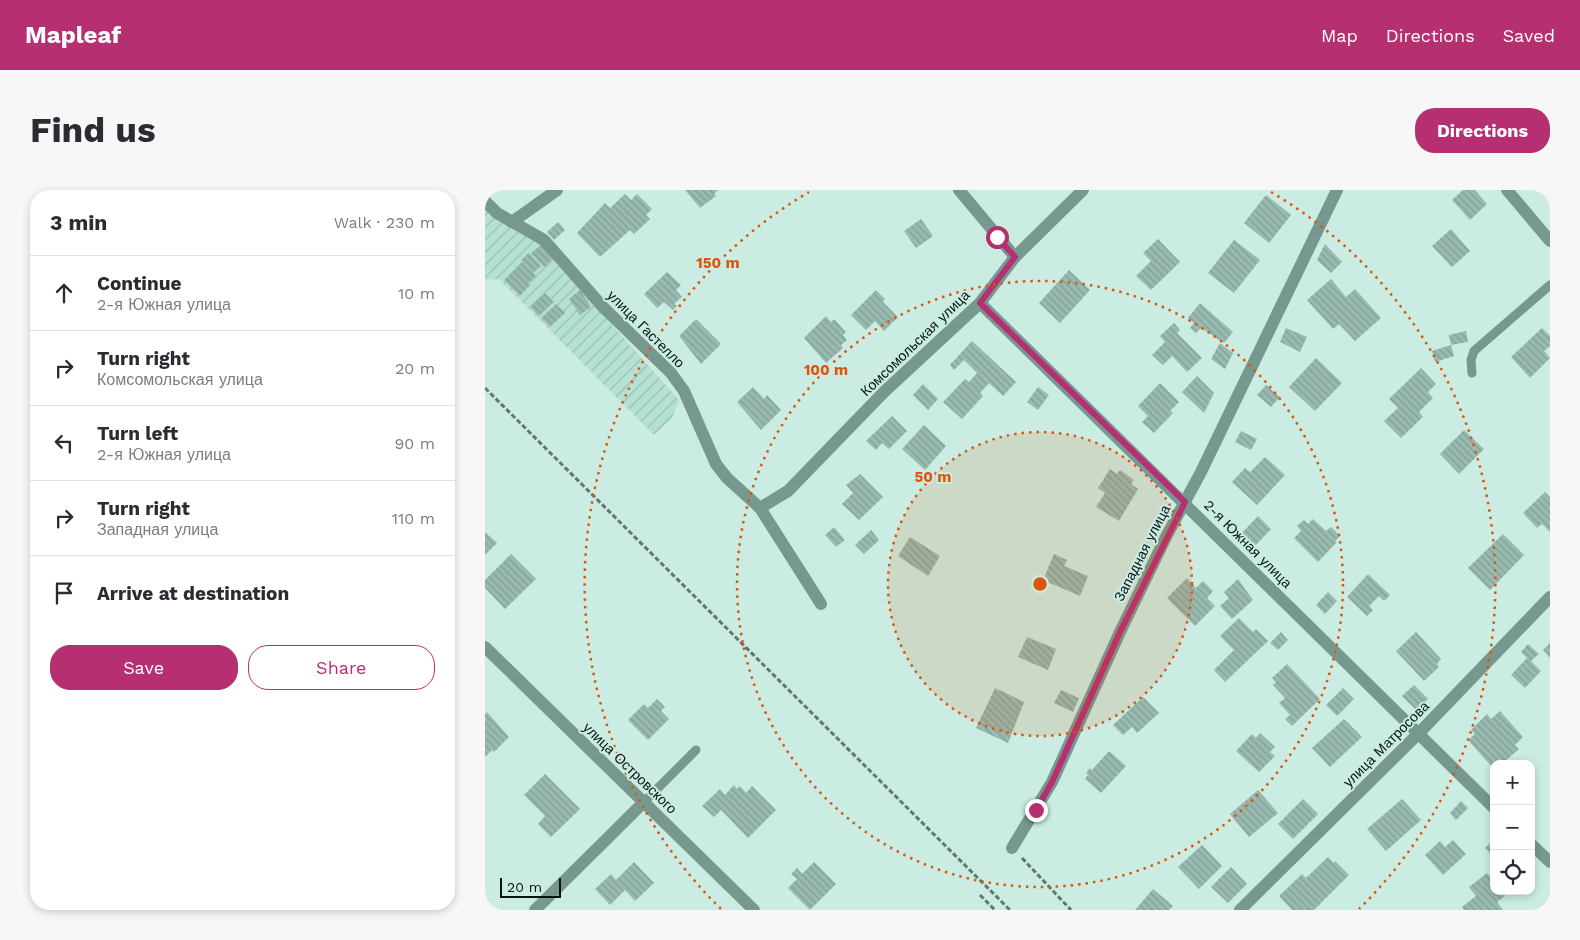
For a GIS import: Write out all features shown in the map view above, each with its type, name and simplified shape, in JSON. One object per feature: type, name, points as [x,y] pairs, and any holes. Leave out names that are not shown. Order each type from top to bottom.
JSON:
[{"type":"street","points":[[511,222],[557,190]]},
{"type":"street","points":[[959,190],[1015,257]]},
{"type":"street","name":"Комсомольская улица","points":[[760,508],[788,491],[884,392],[980,303],[1015,257],[1083,190]]},
{"type":"street","name":"Западная улица","points":[[1012,848],[1052,782],[1120,632],[1201,472],[1337,190]]},
{"type":"street","points":[[1507,190],[1550,241]]},
{"type":"street","name":"улица Гастелло","points":[[485,201],[497,213],[544,240],[603,307],[671,373],[684,391],[716,464],[727,478],[760,508],[821,604]]},
{"type":"street","name":"2-я Южная улица","points":[[980,303],[1185,502],[1491,805]]},
{"type":"street","name":"улица Матросова","points":[[1240,910],[1418,734],[1550,596]]},
{"type":"street","name":"улица Островского","points":[[485,647],[754,910]]},
{"type":"street","points":[[535,910],[644,802]]},
{"type":"street","points":[[1535,848],[1550,862]]},
{"type":"lane","points":[[1472,374],[1471,360],[1474,351],[1550,285]]},
{"type":"lane","points":[[644,802],[696,750]]},
{"type":"path","points":[[485,388],[1009,910]]},
{"type":"path","points":[[1012,848],[1071,910]]},
{"type":"path","points":[[980,895],[995,910]]},
{"type":"shaded area","points":[[485,209],[537,241],[679,400],[672,418],[654,435],[499,279],[485,280]]},
{"type":"building","points":[[685,190],[718,190],[714,194],[716,196],[700,208]]},
{"type":"building","points":[[1463,190],[1475,190],[1487,204],[1470,220],[1452,200]]},
{"type":"building","points":[[1539,190],[1550,190],[1550,202]]},
{"type":"building","points":[[625,194],[631,200],[637,194],[652,209],[646,215],[650,219],[634,234],[630,230],[600,257],[577,233],[605,203],[610,208]]},
{"type":"building","points":[[1266,195],[1291,215],[1269,243],[1244,223]]},
{"type":"building","points":[[921,219],[933,236],[916,248],[904,231]]},
{"type":"building","points":[[558,222],[565,230],[554,240],[547,232]]},
{"type":"building","points":[[1451,229],[1470,251],[1452,267],[1432,246]]},
{"type":"building","points":[[1158,239],[1180,262],[1151,290],[1136,276],[1151,261],[1143,253]]},
{"type":"building","points":[[1234,240],[1260,260],[1234,293],[1208,273]]},
{"type":"building","points":[[1325,244],[1342,262],[1331,273],[1317,260]]},
{"type":"building","points":[[541,245],[553,259],[544,267],[531,253]]},
{"type":"building","points":[[529,253],[541,266],[533,273],[536,276],[528,283],[530,285],[520,296],[504,280],[522,262],[530,270],[521,260]]},
{"type":"building","points":[[1069,270],[1090,290],[1060,323],[1039,303]]},
{"type":"building","points":[[667,272],[681,285],[676,290],[682,297],[674,304],[677,306],[673,310],[664,302],[657,308],[644,294]]},
{"type":"building","points":[[1331,279],[1346,297],[1355,289],[1381,318],[1355,341],[1339,324],[1333,329],[1307,300]]},
{"type":"building","points":[[580,290],[591,307],[580,315],[569,299]]},
{"type":"building","points":[[876,290],[885,299],[883,302],[898,317],[884,331],[875,321],[866,330],[851,315]]},
{"type":"building","points":[[545,293],[554,302],[539,316],[530,307]]},
{"type":"building","points":[[1200,303],[1233,332],[1224,343],[1201,328],[1196,333],[1190,328],[1194,323],[1188,318]]},
{"type":"building","points":[[556,304],[565,313],[550,327],[541,318]]},
{"type":"building","points":[[826,316],[831,322],[834,319],[846,332],[843,335],[847,340],[841,345],[843,348],[826,363],[804,338]]},
{"type":"building","points":[[696,319],[721,344],[701,364],[679,336]]},
{"type":"building","points":[[1174,323],[1180,330],[1177,333],[1202,358],[1187,372],[1172,356],[1163,365],[1152,355],[1165,342],[1160,336]]},
{"type":"building","points":[[1286,328],[1307,337],[1300,352],[1280,342]]},
{"type":"building","points":[[1542,328],[1550,336],[1550,346],[1544,351],[1550,358],[1530,378],[1511,357]]},
{"type":"building","points":[[1466,331],[1468,342],[1451,345],[1449,335]]},
{"type":"building","points":[[972,341],[1016,382],[1003,396],[989,383],[980,393],[983,396],[962,419],[943,402],[965,379],[969,382],[977,373],[964,360],[954,370],[950,365]]},
{"type":"building","points":[[1220,343],[1233,353],[1225,369],[1211,359]]},
{"type":"building","points":[[1451,345],[1454,356],[1435,362],[1432,351]]},
{"type":"building","points":[[1316,358],[1342,383],[1315,411],[1289,387]]},
{"type":"building","points":[[1421,368],[1436,384],[1428,392],[1433,398],[1419,412],[1423,417],[1401,438],[1384,421],[1398,408],[1389,399]]},
{"type":"building","points":[[1197,376],[1214,393],[1204,413],[1182,392]]},
{"type":"building","points":[[1160,383],[1179,402],[1170,411],[1173,413],[1154,433],[1142,422],[1148,416],[1138,406]]},
{"type":"building","points":[[923,384],[938,399],[928,410],[913,395]]},
{"type":"building","points":[[1266,385],[1280,397],[1271,407],[1257,395]]},
{"type":"building","points":[[753,387],[764,399],[767,395],[781,410],[761,430],[737,402]]},
{"type":"building","points":[[1038,387],[1049,395],[1038,410],[1027,402]]},
{"type":"building","points":[[892,416],[907,431],[889,449],[882,443],[876,450],[866,441]]},
{"type":"building","points":[[924,425],[946,446],[925,470],[902,449]]},
{"type":"building","points":[[1464,430],[1484,449],[1459,474],[1440,454]]},
{"type":"building","points":[[1241,431],[1257,439],[1251,450],[1235,442]]},
{"type":"building","points":[[1265,457],[1285,475],[1257,505],[1232,482],[1245,468],[1250,472]]},
{"type":"building","points":[[1110,469],[1117,474],[1120,470],[1134,480],[1131,484],[1138,489],[1119,521],[1096,507],[1105,493],[1098,488]]},
{"type":"building","points":[[860,474],[883,497],[859,520],[842,504],[853,493],[846,485]]},
{"type":"building","points":[[1545,492],[1550,497],[1550,532],[1542,524],[1537,528],[1523,513]]},
{"type":"building","points":[[1258,516],[1271,529],[1254,547],[1240,535]]},
{"type":"building","points":[[1313,519],[1326,531],[1331,527],[1340,536],[1335,541],[1337,542],[1318,562],[1294,538],[1301,531],[1297,526],[1304,520],[1308,524]]},
{"type":"building","points":[[834,527],[845,540],[836,547],[825,535]]},
{"type":"building","points":[[871,530],[879,540],[864,554],[855,545]]},
{"type":"building","points":[[485,532],[497,543],[485,555]]},
{"type":"building","points":[[1503,534],[1524,555],[1490,590],[1468,568]]},
{"type":"building","points":[[910,537],[940,556],[928,576],[898,556]]},
{"type":"building","points":[[511,554],[536,579],[505,609],[485,588],[485,580]]},
{"type":"building","points":[[1054,554],[1067,560],[1064,566],[1088,576],[1080,596],[1043,580]]},
{"type":"building","points":[[1368,574],[1390,595],[1384,601],[1379,596],[1369,606],[1373,610],[1367,616],[1347,597]]},
{"type":"building","points":[[1187,578],[1196,588],[1203,581],[1213,591],[1207,598],[1215,606],[1195,626],[1167,598]]},
{"type":"building","points":[[1238,579],[1253,600],[1232,619],[1220,606],[1229,598],[1224,592]]},
{"type":"building","points":[[1328,592],[1337,601],[1325,614],[1316,605]]},
{"type":"building","points":[[1239,618],[1253,632],[1256,629],[1268,641],[1225,682],[1214,670],[1234,650],[1220,636]]},
{"type":"building","points":[[1281,632],[1288,640],[1278,650],[1270,643]]},
{"type":"building","points":[[1416,632],[1441,659],[1437,664],[1439,667],[1424,681],[1396,651]]},
{"type":"building","points":[[1027,637],[1056,649],[1048,670],[1018,657]]},
{"type":"building","points":[[1550,643],[1550,658],[1543,650]]},
{"type":"building","points":[[1528,644],[1539,654],[1531,661],[1541,671],[1525,688],[1511,675],[1527,658],[1521,652]]},
{"type":"building","points":[[1287,664],[1320,699],[1292,726],[1285,719],[1290,715],[1279,703],[1285,698],[1273,685],[1276,682],[1272,678]]},
{"type":"building","points":[[1414,685],[1428,699],[1416,710],[1402,696]]},
{"type":"building","points":[[995,688],[1024,702],[1008,743],[976,728]]},
{"type":"building","points":[[1343,688],[1354,699],[1337,716],[1326,705]]},
{"type":"building","points":[[1061,690],[1079,698],[1073,712],[1054,703]]},
{"type":"building","points":[[1143,697],[1159,713],[1137,733],[1132,727],[1123,735],[1113,725]]},
{"type":"building","points":[[657,699],[665,707],[661,711],[669,719],[648,740],[628,720],[644,704],[648,708]]},
{"type":"building","points":[[1500,711],[1523,737],[1515,745],[1519,749],[1506,760],[1490,760],[1490,765],[1468,740],[1475,734],[1471,730],[1487,714],[1491,719]]},
{"type":"building","points":[[487,712],[509,737],[494,752],[492,750],[485,757],[485,714]]},
{"type":"building","points":[[1344,719],[1362,737],[1330,767],[1312,748]]},
{"type":"building","points":[[1260,733],[1275,747],[1270,752],[1275,756],[1259,772],[1236,751],[1252,734],[1256,738]]},
{"type":"building","points":[[1109,751],[1126,766],[1101,793],[1085,779],[1088,775],[1086,773],[1090,768],[1092,770]]},
{"type":"building","points":[[545,774],[580,809],[551,837],[538,824],[545,816],[524,795]]},
{"type":"building","points":[[734,785],[737,789],[740,786],[746,793],[752,786],[776,810],[748,838],[721,810],[714,817],[702,806],[720,789],[725,795]]},
{"type":"building","points":[[1258,790],[1278,813],[1249,837],[1230,814]]},
{"type":"building","points":[[1303,799],[1318,814],[1293,839],[1278,824]]},
{"type":"building","points":[[1402,799],[1421,820],[1386,851],[1367,829]]},
{"type":"building","points":[[1461,801],[1468,808],[1456,820],[1450,813]]},
{"type":"building","points":[[1453,840],[1466,854],[1443,875],[1425,855],[1440,841],[1445,847]]},
{"type":"building","points":[[1490,843],[1490,853],[1485,848]]},
{"type":"building","points":[[1202,845],[1222,866],[1199,889],[1178,867]]},
{"type":"building","points":[[1328,857],[1334,863],[1335,861],[1349,875],[1314,910],[1292,910],[1279,896],[1302,874],[1306,878]]},
{"type":"building","points":[[634,862],[654,883],[635,901],[625,890],[610,905],[595,889],[611,874],[616,880]]},
{"type":"building","points":[[814,862],[836,884],[810,910],[788,888],[797,879],[791,874],[797,868],[802,874]]},
{"type":"building","points":[[1231,867],[1247,884],[1228,903],[1211,887]]},
{"type":"building","points":[[1487,873],[1490,876],[1490,895],[1505,896],[1497,902],[1503,910],[1464,910],[1462,907],[1476,896],[1469,887]]},
{"type":"building","points":[[1153,889],[1173,906],[1169,910],[1135,910]]},
{"type":"route","points":[[997,237],[1015,257],[980,303],[1185,502],[1120,632],[1052,782],[1036,810]]}]
